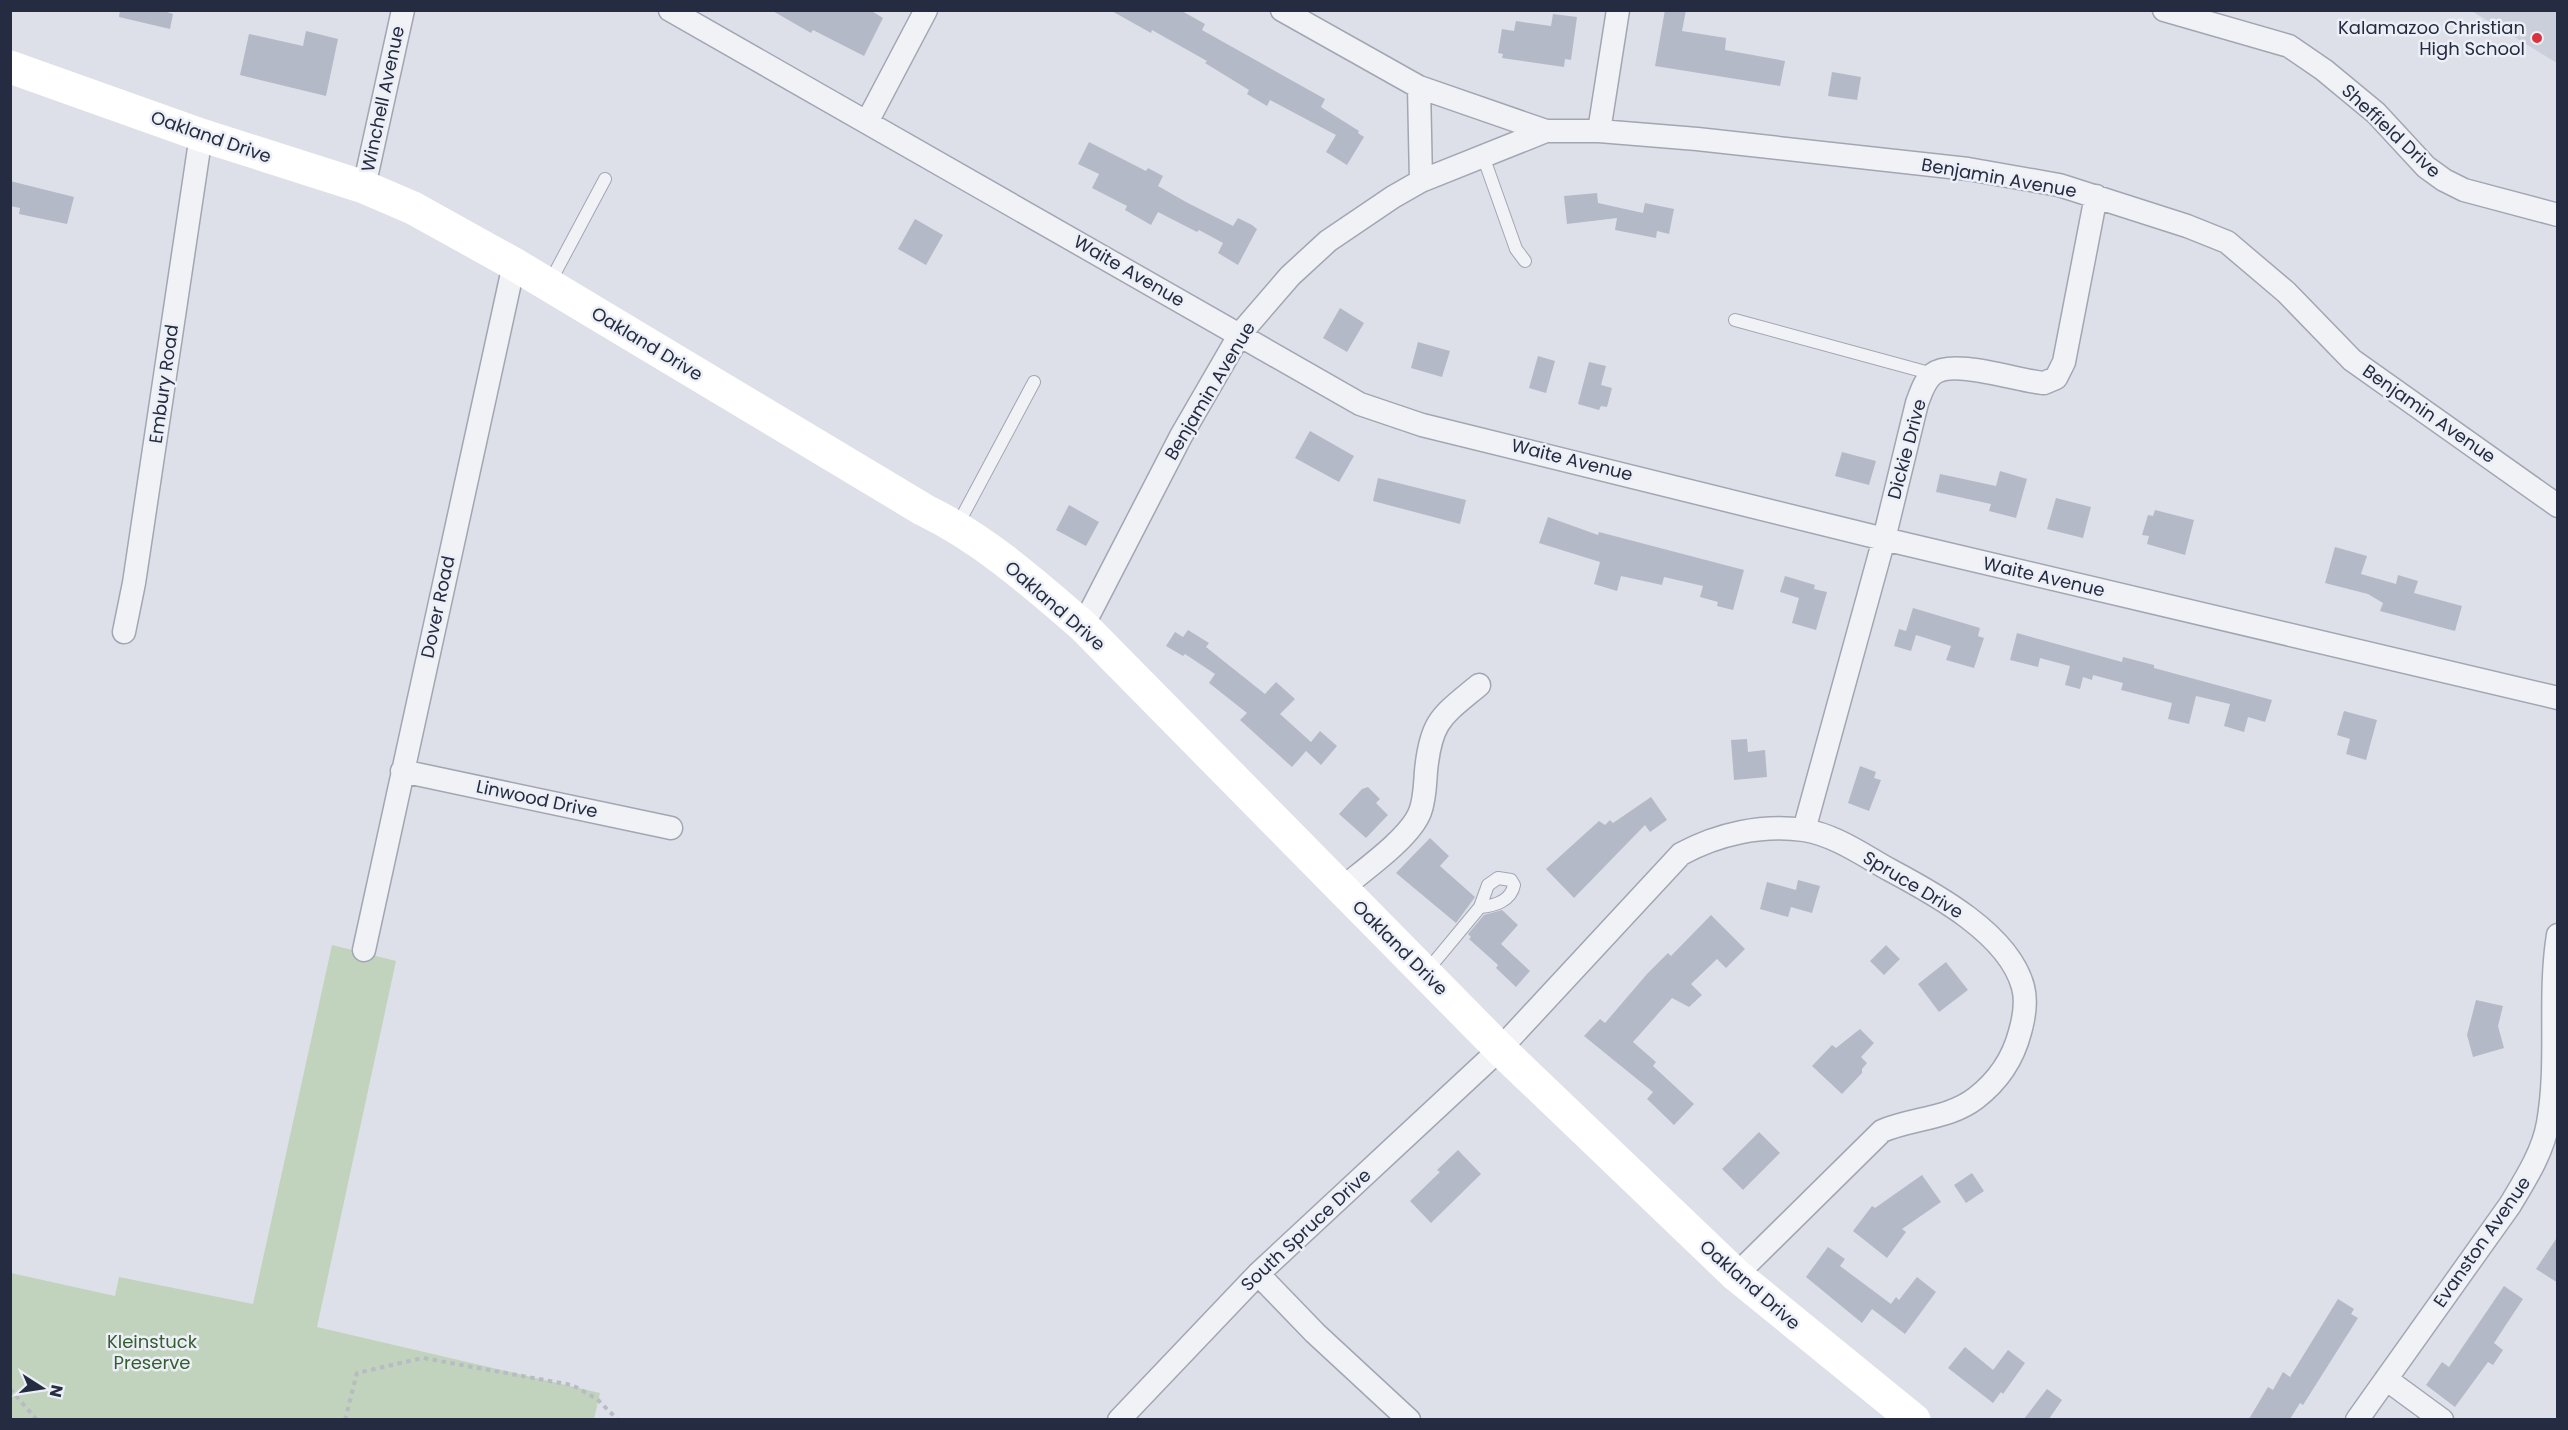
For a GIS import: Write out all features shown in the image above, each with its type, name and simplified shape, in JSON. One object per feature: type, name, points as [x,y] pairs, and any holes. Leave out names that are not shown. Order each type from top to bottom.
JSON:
[{"type":"main road","name":"Oakland Drive","points":[[10,67],[201,135],[364,187],[413,208],[514,264],[924,510],[957,526],[1017,570],[1083,626],[1500,1049],[1736,1275],[1914,1419]]},
{"type":"street","name":"Winchell Avenue","points":[[364,187],[403,10]]},
{"type":"street","name":"Waite Avenue","points":[[670,10],[1360,404],[1422,425],[1884,539],[2558,698]]},
{"type":"street","points":[[867,122],[926,10]]},
{"type":"street","points":[[1282,10],[1419,87],[1546,131]]},
{"type":"street","points":[[1599,131],[1618,10]]},
{"type":"street","name":"Sheffield Drive","points":[[2164,10],[2289,46],[2325,70],[2376,113],[2426,167],[2444,180],[2464,190],[2558,215]]},
{"type":"street","points":[[1419,87],[1421,181]]},
{"type":"street","name":"Benjamin Avenue","points":[[1083,626],[1181,436],[1240,334],[1290,276],[1328,242],[1362,217],[1421,181],[1546,131],[1599,131],[1968,169],[2059,184],[2187,226],[2227,242],[2286,292],[2352,360],[2558,506]]},
{"type":"street","name":"Embury Road","points":[[124,632],[138,560],[201,135]]},
{"type":"street","points":[[1933,374],[1944,368],[1960,368],[2044,384],[2056,378],[2064,362],[2096,196]]},
{"type":"street","name":"Dover Road","points":[[364,950],[514,264]]},
{"type":"street","name":"Dickie Drive","points":[[1804,830],[1884,539],[1917,403],[1925,384],[1933,374]]},
{"type":"street","points":[[1341,889],[1415,821],[1423,802],[1429,747],[1436,724],[1442,715],[1479,685]]},
{"type":"street","name":"Linwood Drive","points":[[402,771],[671,828]]},
{"type":"street","name":"Spruce Drive","points":[[1500,1049],[1682,854],[1708,840],[1735,833],[1771,829],[1804,830],[1834,839],[1927,890],[1965,915],[1995,942],[2015,965],[2024,988],[2025,1015],[2016,1046],[2002,1074],[1975,1099],[1943,1115],[1899,1124],[1882,1131],[1736,1275]]},
{"type":"street","name":"Evanston Avenue","points":[[2358,1419],[2510,1205],[2531,1170],[2548,1125],[2550,1108],[2552,969],[2558,935]]},
{"type":"street","name":"South Spruce Drive","points":[[1119,1419],[1258,1274],[1500,1049]]},
{"type":"street","points":[[1258,1274],[1315,1333],[1409,1419]]},
{"type":"street","points":[[2385,1379],[2442,1419]]},
{"type":"lane","points":[[1483,156],[1516,249],[1525,261]]},
{"type":"lane","points":[[549,285],[605,179]]},
{"type":"lane","points":[[1735,320],[1933,374]]},
{"type":"lane","points":[[957,526],[1034,382]]},
{"type":"lane","points":[[1425,973],[1480,907]]},
{"type":"path","points":[[345,1419],[357,1373],[423,1358],[572,1385],[597,1399],[618,1419]]},
{"type":"path","points":[[10,1389],[37,1419]]},
{"type":"shaded area","name":"Kalamazoo Christian High School","points":[[2473,11],[2557,11],[2557,63],[2475,13]]},
{"type":"green space","name":"Kleinstuck Preserve","points":[[332,945],[396,961],[317,1327],[600,1393],[594,1419],[11,1420],[11,1273],[115,1296],[119,1277],[253,1304]]},
{"type":"building","points":[[120,10],[161,10],[173,14],[170,29],[119,17]]},
{"type":"building","points":[[771,10],[870,10],[883,18],[864,56],[813,30],[811,33]]},
{"type":"building","points":[[1110,10],[1180,10],[1205,24],[1202,30],[1325,99],[1321,107],[1359,131],[1358,133],[1364,137],[1347,165],[1326,152],[1336,135],[1270,100],[1267,106],[1247,94],[1249,90],[1205,63],[1207,61],[1152,30],[1151,33]]},
{"type":"building","points":[[1665,10],[1686,10],[1682,31],[1726,38],[1725,50],[1785,61],[1780,86],[1655,66]]},
{"type":"building","points":[[1553,14],[1577,17],[1571,60],[1565,59],[1564,67],[1502,58],[1503,54],[1498,53],[1502,29],[1514,31],[1516,21],[1551,26]]},
{"type":"building","points":[[306,31],[338,39],[326,96],[240,75],[249,34],[303,46]]},
{"type":"building","points":[[1832,72],[1861,77],[1857,100],[1828,96]]},
{"type":"building","points":[[1089,142],[1146,171],[1148,168],[1163,176],[1158,186],[1186,202],[1233,226],[1238,218],[1257,229],[1238,265],[1218,253],[1223,243],[1199,230],[1197,232],[1158,212],[1151,225],[1125,210],[1127,206],[1092,188],[1099,174],[1078,164]]},
{"type":"building","points":[[10,181],[74,197],[67,224],[19,214],[20,208],[10,206]]},
{"type":"building","points":[[1597,193],[1598,203],[1643,213],[1645,203],[1674,209],[1669,234],[1657,231],[1656,238],[1615,230],[1617,218],[1567,224],[1564,196]]},
{"type":"building","points":[[915,219],[943,235],[926,265],[898,249]]},
{"type":"building","points":[[1340,308],[1364,323],[1347,352],[1323,338]]},
{"type":"building","points":[[1418,342],[1450,351],[1442,377],[1411,368]]},
{"type":"building","points":[[1538,356],[1555,361],[1546,393],[1529,388]]},
{"type":"building","points":[[1589,362],[1606,366],[1601,385],[1612,388],[1607,407],[1601,406],[1599,410],[1578,404]]},
{"type":"building","points":[[1310,431],[1354,456],[1339,482],[1295,458]]},
{"type":"building","points":[[1842,452],[1876,461],[1869,485],[1835,476]]},
{"type":"building","points":[[2000,471],[2027,479],[2016,518],[1989,511],[1991,504],[1936,492],[1940,474],[1996,486]]},
{"type":"building","points":[[1378,478],[1466,500],[1460,524],[1373,501]]},
{"type":"building","points":[[2056,498],[2091,507],[2083,538],[2047,529]]},
{"type":"building","points":[[1069,505],[1099,522],[1086,546],[1056,530]]},
{"type":"building","points":[[2155,510],[2194,520],[2185,555],[2147,544],[2149,536],[2142,535],[2148,515],[2153,516]]},
{"type":"building","points":[[1548,517],[1598,535],[1599,532],[1744,570],[1733,610],[1717,606],[1718,602],[1700,597],[1703,586],[1664,577],[1662,585],[1621,576],[1617,591],[1594,584],[1600,562],[1539,543]]},
{"type":"building","points":[[2335,547],[2367,556],[2361,574],[2396,584],[2398,575],[2418,581],[2414,593],[2462,606],[2455,631],[2380,611],[2383,603],[2368,594],[2325,583]]},
{"type":"building","points":[[1785,576],[1815,585],[1814,589],[1827,592],[1816,630],[1792,623],[1799,598],[1780,592]]},
{"type":"building","points":[[1913,608],[1980,628],[1978,636],[1984,638],[1974,668],[1946,660],[1951,646],[1916,635],[1911,651],[1894,646],[1899,629],[1906,631]]},
{"type":"building","points":[[1188,630],[1209,643],[1206,647],[1265,694],[1276,682],[1295,699],[1280,714],[1311,742],[1320,731],[1337,746],[1321,765],[1306,751],[1292,767],[1240,720],[1247,713],[1209,683],[1215,674],[1185,654],[1183,656],[1166,646],[1175,632],[1183,637]]},
{"type":"building","points":[[2017,633],[2122,662],[2123,657],[2154,665],[2154,668],[2272,700],[2265,722],[2248,717],[2244,732],[2224,726],[2230,704],[2196,696],[2189,724],[2168,719],[2172,703],[2121,690],[2123,683],[2093,675],[2092,680],[2083,677],[2080,689],[2065,685],[2070,666],[2040,658],[2038,667],[2010,660]]},
{"type":"building","points":[[2344,711],[2377,720],[2366,760],[2346,754],[2350,739],[2337,735]]},
{"type":"building","points":[[1747,739],[1748,752],[1765,750],[1767,777],[1734,780],[1731,740]]},
{"type":"building","points":[[1860,766],[1876,772],[1874,778],[1881,780],[1869,811],[1848,803]]},
{"type":"building","points":[[1368,787],[1380,799],[1376,803],[1388,815],[1366,838],[1339,814],[1362,789]]},
{"type":"building","points":[[1651,797],[1667,820],[1650,832],[1645,825],[1574,898],[1546,869],[1599,821],[1605,825],[1610,820],[1613,823]]},
{"type":"building","points":[[1430,838],[1449,856],[1440,866],[1475,897],[1456,923],[1396,873]]},
{"type":"building","points":[[1798,880],[1820,886],[1812,913],[1791,907],[1788,917],[1760,909],[1767,882],[1796,890]]},
{"type":"building","points":[[1502,910],[1518,925],[1501,944],[1530,971],[1516,987],[1496,968],[1498,965],[1469,939],[1471,937],[1468,934],[1484,915]]},
{"type":"building","points":[[1711,915],[1745,949],[1726,968],[1717,959],[1691,984],[1702,995],[1689,1007],[1672,998],[1633,1042],[1656,1062],[1653,1066],[1694,1104],[1674,1125],[1647,1099],[1653,1092],[1584,1036],[1600,1019],[1605,1023],[1647,974],[1668,953],[1671,956]]},
{"type":"building","points":[[1886,945],[1900,959],[1884,975],[1870,961]]},
{"type":"building","points":[[1946,962],[1968,990],[1939,1012],[1918,984]]},
{"type":"building","points":[[2476,1000],[2503,1006],[2498,1026],[2504,1048],[2473,1057],[2467,1035]]},
{"type":"building","points":[[1860,1029],[1874,1043],[1861,1057],[1867,1063],[1862,1073],[1842,1094],[1812,1066],[1832,1045],[1836,1048]]},
{"type":"building","points":[[1759,1132],[1780,1153],[1743,1190],[1722,1169]]},
{"type":"building","points":[[1458,1150],[1481,1174],[1431,1223],[1410,1201],[1440,1172],[1437,1170]]},
{"type":"building","points":[[1972,1173],[1984,1191],[1966,1203],[1954,1185]]},
{"type":"building","points":[[1922,1175],[1941,1202],[1902,1229],[1906,1232],[1887,1258],[1853,1231],[1872,1206],[1875,1208]]},
{"type":"building","points":[[2558,1236],[2558,1283],[2536,1269]]},
{"type":"building","points":[[1828,1247],[1845,1259],[1840,1266],[1891,1304],[1896,1297],[1899,1300],[1917,1277],[1936,1292],[1905,1334],[1872,1309],[1862,1323],[1806,1277]]},
{"type":"building","points":[[2504,1286],[2523,1299],[2494,1343],[2503,1350],[2493,1365],[2488,1362],[2455,1407],[2426,1385],[2442,1362],[2449,1367]]},
{"type":"building","points":[[2338,1299],[2354,1309],[2351,1314],[2358,1318],[2303,1405],[2300,1403],[2290,1419],[2249,1419],[2268,1387],[2273,1390],[2283,1372],[2290,1377]]},
{"type":"building","points":[[1965,1347],[1993,1370],[2008,1350],[2025,1363],[2003,1394],[2001,1392],[1993,1403],[1948,1368]]},
{"type":"building","points":[[2047,1389],[2062,1400],[2049,1419],[2024,1419]]},
{"type":"place","name":"Kalamazoo Christian High School","points":[[2537,38]]}]
